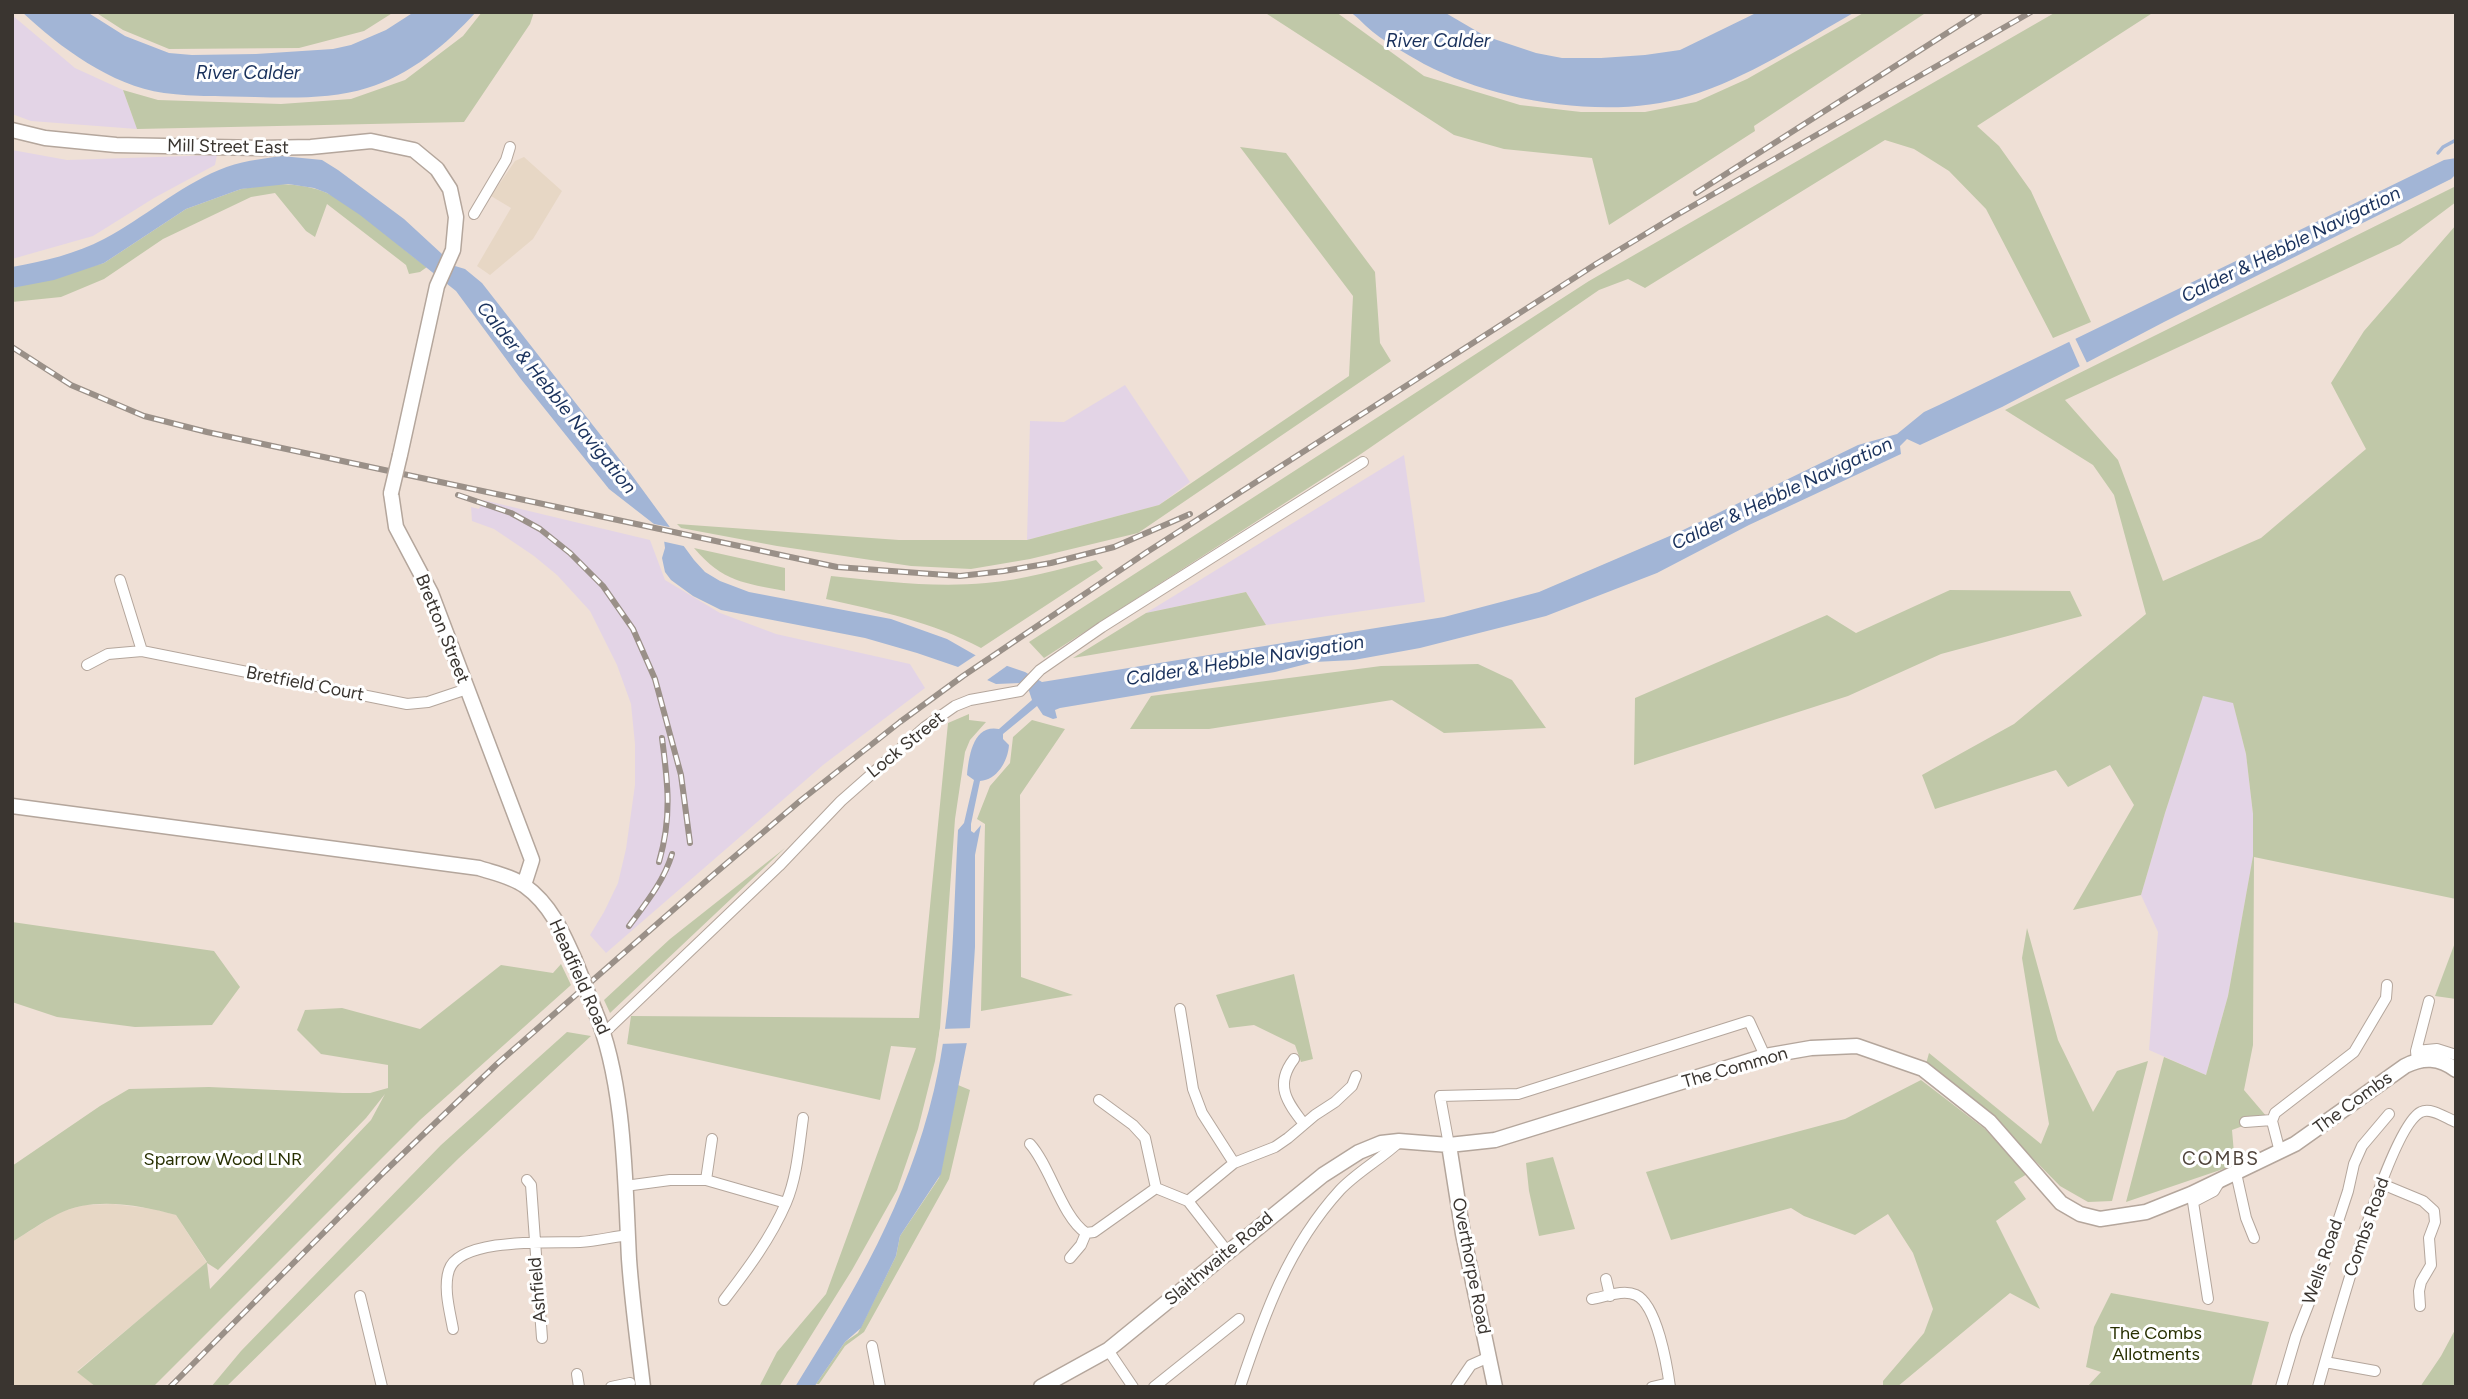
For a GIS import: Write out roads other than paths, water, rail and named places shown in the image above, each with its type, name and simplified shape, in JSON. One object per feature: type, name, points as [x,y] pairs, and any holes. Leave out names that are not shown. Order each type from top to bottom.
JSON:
[{"type":"street","name":"Mill Street East","points":[[12,130],[46,138],[116,145],[261,148],[311,147],[372,141],[414,150],[437,169]]},
{"type":"street","points":[[474,215],[506,160],[510,147]]},
{"type":"street","name":"Bretton Street","points":[[437,169],[450,189],[456,217],[453,250],[437,286],[391,493],[396,527],[430,593],[532,860],[524,885]]},
{"type":"street","name":"Lock Street","points":[[604,1033],[779,866],[850,792],[925,727],[955,706],[970,700],[1020,691],[1040,670],[1101,627],[1363,462]]},
{"type":"street","points":[[120,580],[142,651]]},
{"type":"street","name":"Bretfield Court","points":[[88,664],[108,654],[142,651],[407,704],[428,702],[467,689]]},
{"type":"street","name":"Headfield Road","points":[[12,806],[479,868],[524,885],[558,922],[610,1051],[623,1151],[636,1385]]},
{"type":"street","points":[[2280,1152],[2272,1120],[2275,1113],[2354,1052],[2386,998],[2387,985]]},
{"type":"street","points":[[2416,1056],[2429,1001]]},
{"type":"street","points":[[1180,1009],[1193,1089],[1202,1113],[1234,1163]]},
{"type":"street","points":[[1449,1144],[1440,1096],[1518,1094],[1749,1021],[1765,1056]]},
{"type":"street","name":"The Common","points":[[1399,1142],[1449,1144],[1495,1140],[1765,1056],[1811,1048],[1857,1046],[1923,1069],[1990,1122],[2061,1203],[2100,1219]]},
{"type":"street","points":[[2416,1056],[2437,1049],[2456,1055]]},
{"type":"street","points":[[2416,1056],[2442,1061],[2456,1070]]},
{"type":"street","name":"The Combs","points":[[2100,1219],[2146,1212],[2280,1152],[2295,1144],[2416,1056]]},
{"type":"street","points":[[1294,1059],[1288,1067],[1285,1099],[1304,1124]]},
{"type":"street","points":[[1188,1201],[1234,1163],[1275,1147],[1335,1102],[1352,1086],[1356,1076]]},
{"type":"street","points":[[1099,1100],[1133,1125],[1145,1138],[1156,1188]]},
{"type":"street","name":"Combs Road","points":[[2318,1387],[2359,1245],[2401,1133],[2423,1110],[2456,1122]]},
{"type":"street","name":"Wells Road","points":[[2281,1387],[2296,1336],[2322,1270],[2354,1164],[2367,1139],[2389,1114]]},
{"type":"street","points":[[724,1300],[753,1262],[786,1203],[796,1170],[803,1118]]},
{"type":"street","points":[[2245,1122],[2272,1120]]},
{"type":"street","points":[[2358,1131],[2367,1139]]},
{"type":"street","points":[[706,1180],[712,1139]]},
{"type":"street","points":[[1240,1387],[1275,1287],[1309,1229],[1342,1188],[1399,1142]]},
{"type":"street","name":"Slaithwaite Road","points":[[1041,1387],[1108,1350],[1323,1175],[1359,1152],[1381,1143],[1399,1142]]},
{"type":"street","points":[[1030,1144],[1039,1154],[1052,1184],[1081,1230],[1086,1233],[1094,1232],[1156,1188]]},
{"type":"street","name":"Overthorpe Road","points":[[1449,1144],[1463,1234],[1495,1387]]},
{"type":"street","points":[[2236,1173],[2246,1218],[2254,1238]]},
{"type":"street","name":"Ashfield","points":[[527,1180],[531,1185],[542,1338]]},
{"type":"street","points":[[625,1186],[706,1180],[786,1203]]},
{"type":"street","points":[[2208,1299],[2193,1202],[2214,1191],[2220,1180]]},
{"type":"street","points":[[2382,1184],[2423,1201],[2434,1211],[2435,1222],[2429,1238],[2431,1265],[2421,1282],[2420,1306]]},
{"type":"street","points":[[1156,1188],[1188,1201],[1227,1251]]},
{"type":"street","points":[[1070,1258],[1081,1245],[1086,1233]]},
{"type":"street","name":"Ashfield","points":[[453,1329],[448,1290],[449,1269],[458,1259],[480,1249],[513,1243],[583,1242],[628,1235]]},
{"type":"street","points":[[1606,1279],[1610,1296]]},
{"type":"street","points":[[1592,1299],[1625,1293],[1635,1294],[1644,1301],[1650,1310],[1670,1385],[1652,1387]]},
{"type":"street","points":[[360,1296],[382,1387]]},
{"type":"street","points":[[1154,1387],[1239,1320]]},
{"type":"street","points":[[870,1387],[879,1382],[872,1346]]},
{"type":"street","points":[[1108,1350],[1133,1387]]},
{"type":"street","points":[[1456,1387],[1471,1365],[1489,1357]]},
{"type":"street","points":[[2325,1362],[2375,1371]]},
{"type":"street","points":[[577,1374],[579,1387]]},
{"type":"street","points":[[611,1387],[636,1385]]},
{"type":"water","name":"River Calder","points":[[22,12],[87,12],[125,36],[169,53],[192,55],[333,49],[351,45],[386,30],[414,12],[476,12],[453,36],[426,57],[383,83],[340,94],[283,98],[187,95],[144,89],[87,63],[53,39]]},
{"type":"water","name":"River Calder","points":[[1350,12],[1444,12],[1485,36],[1536,53],[1562,58],[1601,58],[1680,50],[1758,12],[1855,12],[1732,80],[1689,96],[1624,107],[1589,107],[1519,97],[1485,89],[1453,77],[1424,64],[1379,37]]},
{"type":"water","name":"Calder & Hebble Navigation","points":[[282,156],[322,160],[338,170],[404,219],[455,266],[465,269],[482,283],[705,572],[749,592],[891,619],[947,639],[975,655],[1025,672],[1042,682],[1444,617],[1539,592],[1679,532],[1858,445],[1897,434],[1924,412],[2444,160],[2456,158],[2456,174],[2451,179],[2164,322],[2002,407],[1920,445],[1907,439],[1900,446],[1901,454],[1749,525],[1657,573],[1546,616],[1420,648],[1354,660],[1314,662],[1275,672],[1060,708],[1055,710],[1057,718],[1053,719],[1043,715],[1037,706],[1003,734],[1003,739],[1009,745],[1006,757],[992,777],[980,781],[971,824],[971,831],[974,833],[981,825],[975,855],[975,947],[970,1027],[941,1174],[900,1236],[896,1256],[861,1328],[845,1342],[814,1387],[795,1387],[839,1315],[877,1244],[894,1208],[923,1131],[941,1058],[945,1026],[952,961],[958,830],[964,823],[974,780],[967,775],[969,759],[978,736],[983,731],[999,729],[1032,700],[1029,691],[1021,683],[996,684],[958,667],[865,638],[721,610],[693,596],[671,580],[665,572],[662,558],[664,540],[654,524],[609,489],[520,378],[456,291],[360,215],[327,193],[288,184],[241,189],[186,209],[104,263],[54,280],[12,288],[12,267],[60,256],[93,244],[119,231],[189,185],[219,170],[242,162]]},
{"type":"waterway","points":[[2438,153],[2456,140]]},
{"type":"railway","points":[[1696,193],[1980,12]]},
{"type":"railway","points":[[170,1387],[385,1171],[497,1064],[800,801],[900,722],[963,676],[1147,552],[1596,264],[2031,12]]},
{"type":"railway","points":[[12,347],[71,385],[144,416],[207,432],[837,567],[960,576],[1004,571],[1051,563],[1114,547],[1190,514]]},
{"type":"railway","points":[[458,495],[511,513],[540,529],[570,553],[603,586],[633,629],[655,679],[681,775],[690,843]]},
{"type":"railway","points":[[659,862],[666,830],[668,800],[662,738]]},
{"type":"railway","points":[[629,926],[659,883],[672,854]]},
{"type":"district","name":"COMBS","points":[[2221,1159]]},
{"type":"park label","name":"Sparrow Wood LNR","points":[[223,1160]]},
{"type":"park label","name":"The Combs Allotments","points":[[2156,1344]]}]
